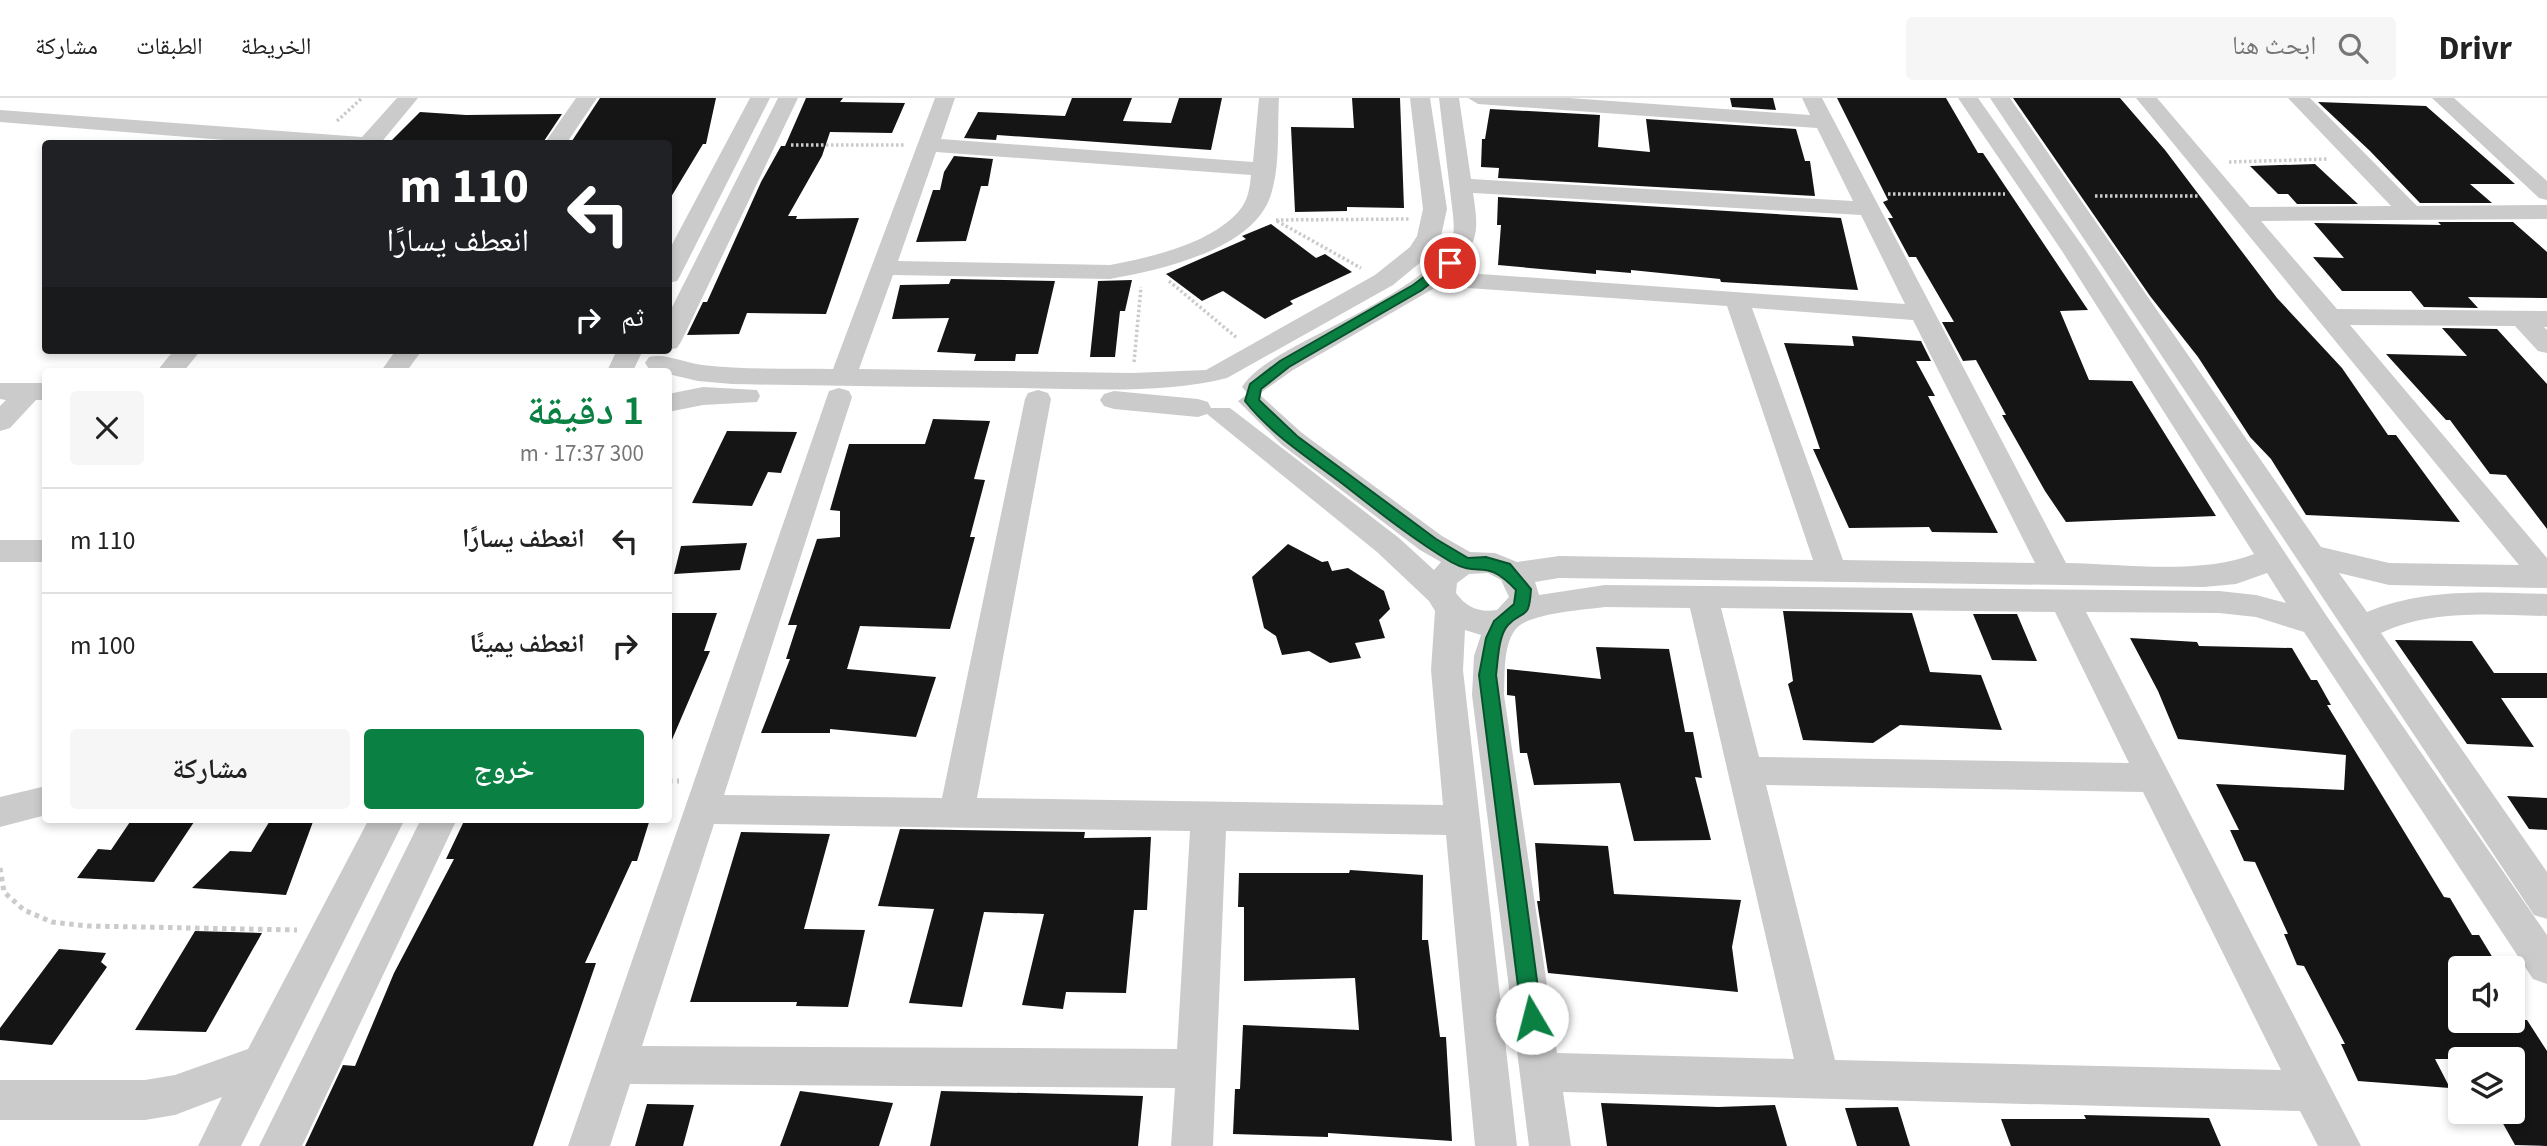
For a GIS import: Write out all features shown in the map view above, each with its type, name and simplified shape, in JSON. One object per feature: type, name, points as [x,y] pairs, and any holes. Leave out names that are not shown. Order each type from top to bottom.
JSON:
[{"type":"street","points":[[371,140],[408,98]]},
{"type":"street","points":[[558,140],[587,98]]},
{"type":"street","points":[[672,268],[760,98]]},
{"type":"street","points":[[672,334],[788,98]]},
{"type":"street","points":[[589,1146],[841,387],[945,98]]},
{"type":"street","points":[[883,268],[1093,273],[1146,264],[1221,236],[1246,218],[1259,197],[1269,98]]},
{"type":"street","points":[[1420,98],[1434,219],[1429,236],[1419,252],[1384,280],[1209,374],[1189,389],[1192,402],[1209,411],[1388,545],[1445,602],[1475,622],[1509,617],[1560,601],[1593,597],[1703,597],[2061,587],[2220,575],[2249,569],[2273,558]]},
{"type":"street","points":[[661,356],[714,376],[1038,399],[1130,400],[1209,411],[1239,411],[1284,364],[1434,278],[1461,247],[1466,231],[1449,98]]},
{"type":"street","points":[[1478,98],[1824,122]]},
{"type":"street","points":[[1812,98],[2061,587],[2340,1146]]},
{"type":"street","points":[[1968,98],[2074,251],[2315,623],[2547,966]]},
{"type":"street","points":[[2000,98],[2547,903]]},
{"type":"street","points":[[2146,98],[2546,586]]},
{"type":"street","points":[[2298,98],[2411,213]]},
{"type":"street","points":[[2442,98],[2547,193]]},
{"type":"street","points":[[2472,98],[2547,165]]},
{"type":"street","points":[[0,116],[315,140]]},
{"type":"street","points":[[928,145],[1262,169]]},
{"type":"street","points":[[1461,185],[1865,201]]},
{"type":"street","points":[[714,188],[744,188]]},
{"type":"street","points":[[2235,205],[2411,213],[2547,212]]},
{"type":"street","points":[[2074,251],[2103,251]]},
{"type":"street","points":[[1434,278],[1922,313]]},
{"type":"street","points":[[1737,300],[1832,571]]},
{"type":"street","points":[[2328,317],[2534,319],[2547,345]]},
{"type":"street","points":[[173,368],[185,354]]},
{"type":"street","points":[[0,372],[40,385]]},
{"type":"street","points":[[672,402],[719,396],[841,387],[1132,381],[1209,374],[1241,375],[1253,394],[1292,439],[1431,543],[1466,563]]},
{"type":"street","points":[[0,391],[40,385]]},
{"type":"street","points":[[0,422],[40,385]]},
{"type":"street","points":[[957,813],[1038,399]]},
{"type":"street","points":[[0,551],[42,551]]},
{"type":"street","points":[[2308,554],[2389,575],[2546,586]]},
{"type":"street","points":[[1496,1146],[1460,820],[1447,670],[1445,602],[1445,574],[1466,563],[1486,562],[1513,574],[1524,589],[1524,597],[1509,617],[1490,656],[1488,695],[1550,1146]]},
{"type":"street","points":[[1513,574],[1559,567],[1832,571],[2237,603],[2315,623]]},
{"type":"street","points":[[2359,629],[2389,614],[2546,586]]},
{"type":"street","points":[[1703,597],[1819,1079]]},
{"type":"street","points":[[1745,771],[2155,778]]},
{"type":"street","points":[[0,811],[42,801]]},
{"type":"street","points":[[702,809],[1460,820]]},
{"type":"street","points":[[1192,1146],[1209,816]]},
{"type":"street","points":[[219,1146],[385,823]]},
{"type":"street","points":[[281,1146],[437,823]]},
{"type":"street","points":[[0,1100],[145,1100],[175,1095],[261,1063]]},
{"type":"street","points":[[617,1065],[1196,1069]]},
{"type":"street","points":[[1540,1072],[2312,1091]]},
{"type":"path","points":[[765,145],[928,145]]},
{"type":"path","points":[[2199,162],[2357,159]]},
{"type":"path","points":[[1865,201],[2034,194]]},
{"type":"path","points":[[2066,196],[2235,205]]},
{"type":"path","points":[[1254,208],[1384,280]]},
{"type":"path","points":[[1276,220],[1434,219]]},
{"type":"path","points":[[1146,264],[1254,352]]},
{"type":"path","points":[[1132,381],[1146,264]]},
{"type":"path","points":[[0,868],[4,892],[24,910],[52,922],[88,926],[330,930]]},
{"type":"building","points":[[600,98],[716,98],[706,144],[703,144],[672,195],[672,140],[573,140]]},
{"type":"building","points":[[806,98],[843,98],[840,102],[905,103],[892,133],[830,132],[822,156],[788,216],[797,216],[796,219],[859,218],[826,314],[747,313],[739,334],[687,335],[703,302],[707,302],[761,182],[781,146],[785,146]]},
{"type":"building","points":[[1072,98],[1132,98],[1123,121],[1171,123],[1179,98],[1222,98],[1211,150],[997,135],[996,140],[964,138],[978,112],[1065,116]]},
{"type":"building","points":[[1352,98],[1400,98],[1404,208],[1347,207],[1347,211],[1295,212],[1291,127],[1354,128]]},
{"type":"building","points":[[1730,98],[1773,98],[1776,110],[1732,107]]},
{"type":"building","points":[[1837,98],[1946,98],[1978,153],[1983,153],[2088,310],[2060,311],[2089,380],[2132,381],[2216,516],[2066,522],[2045,491],[2002,415],[2006,415],[1976,360],[1963,361],[1942,322],[1954,322],[1916,257],[1909,257],[1888,218],[1893,218],[1883,202],[1888,200]]},
{"type":"building","points":[[2013,98],[2120,98],[2165,150],[2277,298],[2342,368],[2388,435],[2396,435],[2460,522],[2306,515],[2271,459],[2250,437],[2198,357],[2150,296]]},
{"type":"building","points":[[2318,102],[2426,106],[2515,184],[2470,184],[2492,203],[2420,203]]},
{"type":"building","points":[[1490,109],[1600,115],[1598,147],[1650,152],[1646,119],[1796,129],[1805,161],[1810,161],[1815,196],[1498,178],[1499,168],[1481,167],[1482,139],[1485,139]]},
{"type":"building","points":[[420,112],[466,115],[562,114],[545,140],[392,140]]},
{"type":"building","points":[[954,156],[993,159],[988,186],[981,186],[966,241],[916,242],[933,190],[940,190],[944,172]]},
{"type":"building","points":[[2315,164],[2358,204],[2297,204],[2288,194],[2278,194],[2250,166]]},
{"type":"building","points":[[1498,197],[1841,218],[1858,290],[1721,282],[1720,279],[1631,270],[1631,273],[1596,270],[1596,274],[1498,265],[1501,225],[1497,225]]},
{"type":"building","points":[[2438,222],[2513,222],[2547,252],[2547,298],[2468,297],[2478,308],[2424,307],[2411,291],[2342,291],[2313,257],[2344,258],[2314,223],[2441,225]]},
{"type":"building","points":[[1271,224],[1316,258],[1325,254],[1352,272],[1290,301],[1293,304],[1265,319],[1223,291],[1202,301],[1166,274],[1246,239],[1242,236]]},
{"type":"building","points":[[951,279],[1055,281],[1038,354],[1016,354],[1015,361],[974,361],[976,354],[937,352],[949,318],[892,319],[900,285],[949,284]]},
{"type":"building","points":[[1132,280],[1125,311],[1120,311],[1115,357],[1090,357],[1098,281]]},
{"type":"building","points":[[2442,328],[2497,329],[2547,384],[2547,529],[2506,475],[2490,474],[2450,420],[2446,420],[2386,354],[2467,356]]},
{"type":"building","points":[[1852,336],[1921,341],[1931,361],[1916,361],[1935,396],[1928,396],[1998,533],[1932,532],[1929,527],[1849,528],[1813,449],[1820,449],[1784,343],[1854,346]]},
{"type":"building","points":[[933,419],[990,421],[974,479],[985,480],[970,537],[975,537],[950,629],[860,626],[847,669],[936,677],[916,737],[830,729],[830,733],[761,733],[790,659],[786,659],[797,625],[788,625],[817,539],[840,537],[840,511],[830,510],[849,444],[925,444]]},
{"type":"building","points":[[727,431],[797,432],[781,473],[768,472],[752,506],[692,503]]},
{"type":"building","points":[[747,543],[740,570],[674,574],[681,546]]},
{"type":"building","points":[[1288,544],[1322,562],[1328,561],[1332,571],[1348,568],[1384,591],[1390,609],[1379,620],[1385,638],[1355,643],[1361,658],[1330,663],[1309,651],[1282,655],[1276,636],[1264,628],[1252,577]]},
{"type":"building","points":[[1783,611],[1912,613],[1930,672],[1981,675],[2002,730],[1900,725],[1873,743],[1803,740],[1788,684],[1793,681]]},
{"type":"building","points":[[672,613],[717,613],[704,651],[710,651],[672,740]]},
{"type":"building","points":[[1973,614],[2017,614],[2037,661],[1992,660]]},
{"type":"building","points":[[2130,638],[2197,642],[2199,646],[2292,648],[2311,680],[2317,680],[2331,705],[2327,705],[2444,897],[2450,898],[2472,935],[2479,935],[2492,956],[2448,956],[2448,1033],[2525,1033],[2527,1020],[2547,1051],[2547,1146],[2515,1145],[2503,1124],[2525,1124],[2525,1047],[2448,1047],[2448,1059],[2435,1059],[2448,1088],[2358,1081],[2341,1044],[2345,1044],[2304,966],[2297,965],[2284,934],[2288,934],[2255,862],[2244,861],[2230,830],[2239,830],[2216,784],[2344,790],[2346,755],[2178,739],[2158,691]]},
{"type":"building","points":[[2395,640],[2472,641],[2494,673],[2547,673],[2547,698],[2501,698],[2534,747],[2467,744]]},
{"type":"building","points":[[1596,647],[1669,649],[1685,732],[1693,732],[1702,778],[1695,777],[1711,840],[1634,841],[1620,783],[1534,785],[1527,753],[1520,753],[1515,696],[1507,695],[1507,669],[1601,679]]},
{"type":"building","points":[[2507,796],[2547,798],[2547,830],[2529,829]]},
{"type":"building","points":[[129,823],[193,823],[154,882],[77,878],[98,849],[111,850]]},
{"type":"building","points":[[269,823],[313,823],[286,895],[192,888],[230,851],[251,852]]},
{"type":"building","points":[[463,823],[649,823],[637,861],[632,861],[585,963],[596,963],[533,1146],[305,1146],[343,1065],[355,1066],[394,973],[454,859],[446,859]]},
{"type":"building","points":[[900,829],[1085,832],[1084,838],[1151,837],[1147,910],[1134,910],[1126,993],[1066,992],[1063,1009],[1022,1005],[1044,914],[984,912],[962,1007],[909,1003],[934,909],[878,906]]},
{"type":"building","points":[[741,832],[830,834],[804,929],[865,930],[848,1007],[796,1006],[797,1002],[690,1002]]},
{"type":"building","points":[[1535,843],[1608,846],[1614,894],[1741,900],[1732,947],[1738,992],[1548,973],[1537,901],[1540,901]]},
{"type":"building","points":[[1350,870],[1423,875],[1422,940],[1428,940],[1440,1037],[1446,1037],[1452,1141],[1328,1133],[1328,1137],[1233,1134],[1235,1089],[1240,1089],[1243,1025],[1359,1030],[1355,978],[1244,981],[1244,907],[1238,907],[1239,873],[1349,873]]},
{"type":"building","points":[[195,931],[262,933],[206,1032],[135,1030]]},
{"type":"building","points":[[59,949],[106,953],[101,962],[107,967],[52,1045],[0,1040],[0,1028]]},
{"type":"building","points":[[800,1091],[893,1103],[879,1146],[780,1146]]},
{"type":"building","points":[[941,1091],[1143,1096],[1138,1146],[930,1146]]},
{"type":"building","points":[[1601,1103],[1718,1107],[1775,1105],[1787,1146],[1607,1146]]},
{"type":"building","points":[[647,1104],[694,1105],[683,1146],[635,1146]]},
{"type":"building","points":[[1898,1107],[1910,1146],[1857,1146],[1845,1108]]},
{"type":"building","points":[[2084,1115],[2209,1118],[2221,1146],[2011,1146],[2001,1119],[2086,1119]]},
{"type":"route","points":[[1450,263],[1418,288],[1284,364],[1255,387],[1252,401],[1292,439],[1431,543],[1466,563],[1486,562],[1505,568],[1524,589],[1522,605],[1510,618],[1502,621],[1494,638],[1488,695],[1532,1018]]}]
